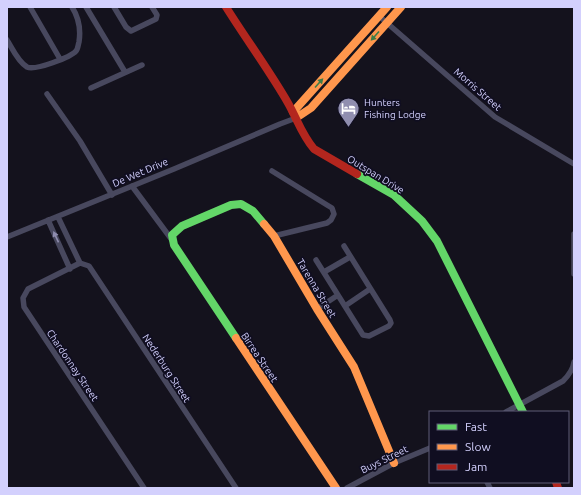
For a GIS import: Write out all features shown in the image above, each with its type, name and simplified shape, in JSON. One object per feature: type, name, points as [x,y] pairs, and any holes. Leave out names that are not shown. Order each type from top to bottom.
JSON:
[{"type":"street","points":[[30,7],[60,59]]},
{"type":"street","points":[[7,40],[20,60],[26,66],[31,68],[46,66],[74,54],[78,49],[80,25],[72,7]]},
{"type":"street","points":[[86,7],[125,72]]},
{"type":"street","points":[[114,7],[126,27],[131,31],[156,19],[156,15],[152,7]]},
{"type":"street","name":"Outspan Drive","points":[[226,7],[294,115],[305,138],[314,149],[394,195],[417,216],[430,231],[437,241],[521,409]]},
{"type":"street","name":"De Wet Drive","points":[[294,115],[387,7]]},
{"type":"street","name":"De Wet Drive","points":[[7,237],[112,195],[280,124],[294,115],[311,108],[401,7]]},
{"type":"street","name":"Morris Street","points":[[379,16],[495,117],[574,164]]},
{"type":"street","points":[[91,88],[142,65]]},
{"type":"street","points":[[47,94],[80,142],[112,195]]},
{"type":"street","points":[[272,171],[332,208],[334,214],[331,220],[327,222],[274,236]]},
{"type":"street","points":[[132,186],[172,238]]},
{"type":"street","name":"Tarenna Street","points":[[172,238],[174,232],[182,226],[231,205],[241,204],[253,211],[274,236],[317,309],[358,374],[394,463]]},
{"type":"street","name":"Nederburg Street","points":[[58,217],[80,263],[89,266],[236,488]]},
{"type":"street","points":[[48,220],[70,269],[80,263]]},
{"type":"street","points":[[574,234],[574,274]]},
{"type":"street","name":"Birrea Street","points":[[172,238],[177,251],[336,488]]},
{"type":"street","points":[[316,260],[363,334],[366,336],[389,326],[391,323],[390,320],[344,246]]},
{"type":"street","points":[[324,272],[350,257]]},
{"type":"street","name":"Chardonnay Street","points":[[70,269],[28,289],[23,298],[24,307],[144,488]]},
{"type":"street","points":[[345,306],[370,289]]},
{"type":"street","points":[[317,309],[338,295]]},
{"type":"street","points":[[511,411],[521,409],[563,381],[571,371],[574,362]]},
{"type":"street","name":"Buys Street","points":[[347,488],[394,463],[429,448]]},
{"type":"traffic: fast","points":[[357,174],[394,195],[422,221],[437,241],[522,411]]},
{"type":"traffic: fast","points":[[236,338],[174,245],[172,235],[182,226],[231,205],[241,204],[253,211],[264,224]]},
{"type":"traffic: slow","points":[[293,112],[387,7]]},
{"type":"traffic: slow","points":[[296,118],[311,108],[401,7]]},
{"type":"traffic: slow","points":[[264,224],[274,236],[317,309],[354,367],[394,463]]},
{"type":"traffic: slow","points":[[236,338],[336,488]]},
{"type":"traffic: jam","points":[[226,7],[281,91],[310,144],[314,149],[357,174]]},
{"type":"traffic: jam","points":[[556,483],[558,488]]},
{"type":"place","name":"Hunters Fishing Lodge","points":[[348,128]]}]
